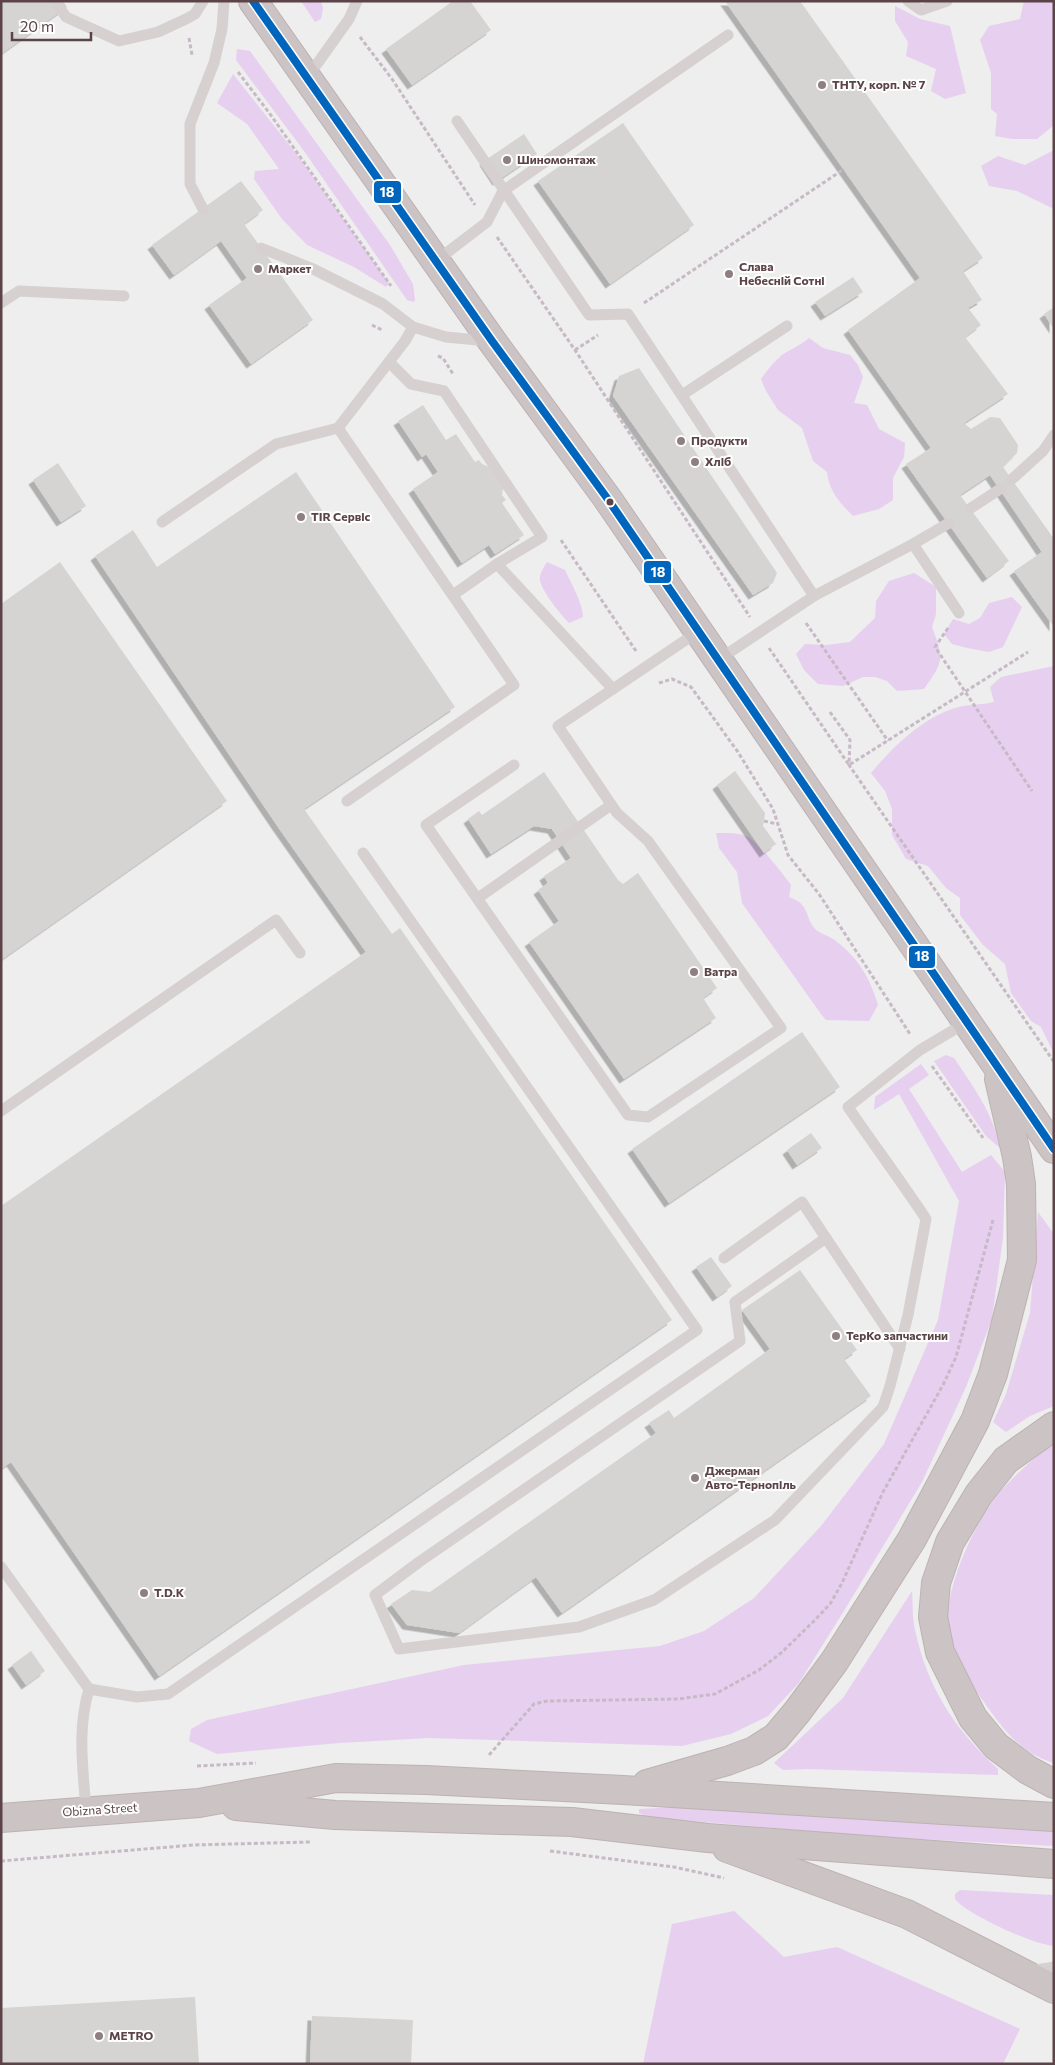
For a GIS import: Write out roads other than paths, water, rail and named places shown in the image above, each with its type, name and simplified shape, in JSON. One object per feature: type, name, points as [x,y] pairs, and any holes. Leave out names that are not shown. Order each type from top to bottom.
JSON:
[{"type":"highway","points":[[253,1],[492,341],[607,498],[1054,1149]]},
{"type":"highway","points":[[623,1790],[727,1761],[754,1751],[776,1737],[834,1662],[912,1539],[975,1421],[993,1374],[1022,1260],[1021,1184],[1017,1157],[995,1064]]},
{"type":"highway","points":[[1054,1426],[1006,1460],[979,1494],[950,1542],[936,1583],[933,1617],[940,1652],[973,1718],[996,1746],[1028,1770],[1054,1784]]},
{"type":"highway","points":[[200,1802],[336,1778],[426,1780],[623,1790],[1054,1817]]},
{"type":"highway","points":[[200,1802],[335,1815],[572,1822],[708,1838],[1054,1864]]},
{"type":"highway","name":"Obizna Street","points":[[1,1818],[200,1802]]},
{"type":"highway","points":[[693,1836],[907,1914],[1054,1988]]},
{"type":"lane","points":[[55,1],[66,17],[119,41],[158,32],[186,19],[195,14],[203,1]]},
{"type":"lane","points":[[203,209],[190,184],[190,124],[214,63],[222,29],[224,1]]},
{"type":"lane","points":[[308,78],[349,20],[357,1]]},
{"type":"lane","points":[[908,1],[921,10],[947,1]]},
{"type":"lane","points":[[436,260],[487,222],[503,191],[728,35]]},
{"type":"lane","points":[[457,121],[589,315],[628,314],[814,596]]},
{"type":"lane","points":[[261,248],[311,268],[382,304],[413,327],[446,337],[492,341]]},
{"type":"lane","points":[[1,303],[19,291],[124,296]]},
{"type":"lane","points":[[682,395],[787,326]]},
{"type":"lane","points":[[162,522],[276,444],[338,428],[405,341],[413,327]]},
{"type":"lane","points":[[389,362],[411,384],[444,391],[542,537],[497,564],[453,595]]},
{"type":"lane","points":[[338,428],[514,685],[347,801]]},
{"type":"lane","points":[[1011,480],[1043,451],[1054,435]]},
{"type":"lane","points":[[971,508],[1000,490]]},
{"type":"lane","points":[[718,660],[814,596],[949,523]]},
{"type":"lane","points":[[913,544],[959,613]]},
{"type":"lane","points":[[497,564],[613,689]]},
{"type":"lane","points":[[514,765],[426,825],[628,1115],[648,1117],[781,1028],[648,841],[611,805],[558,726],[699,631]]},
{"type":"lane","points":[[478,898],[611,805]]},
{"type":"lane","points":[[1,1566],[89,1689],[137,1697],[168,1694],[697,1330],[362,853]]},
{"type":"lane","points":[[1,1111],[276,920],[300,953]]},
{"type":"lane","points":[[826,1238],[735,1302],[740,1341],[419,1562],[375,1595],[399,1649],[579,1627],[654,1600],[775,1520],[883,1407],[908,1316],[926,1220],[901,1180],[873,1144],[848,1107],[920,1050],[966,1022]]},
{"type":"lane","points":[[724,1258],[802,1202],[900,1349]]},
{"type":"lane","points":[[86,1810],[81,1736],[84,1708],[89,1689]]},
{"type":"lane","points":[[1021,1972],[1054,1967]]},
{"type":"place","name":"ТНТУ, корп. № 7","points":[[822,85]]},
{"type":"place","name":"Шиномонтаж","points":[[507,160]]},
{"type":"place","name":"Маркет","points":[[258,269]]},
{"type":"place","name":"Слава Небесній Сотні","points":[[729,274]]},
{"type":"place","name":"Продукти","points":[[681,441]]},
{"type":"place","name":"Хліб","points":[[695,462]]},
{"type":"place","name":"TIR Сервіс","points":[[301,517]]},
{"type":"place","name":"Ватра","points":[[694,972]]},
{"type":"place","name":"ТерКо запчастини","points":[[836,1336]]},
{"type":"place","name":"Джерман Авто-Тернопіль","points":[[695,1478]]},
{"type":"place","name":"T.D.K","points":[[144,1593]]},
{"type":"place","name":"METRO","points":[[99,2036]]}]
